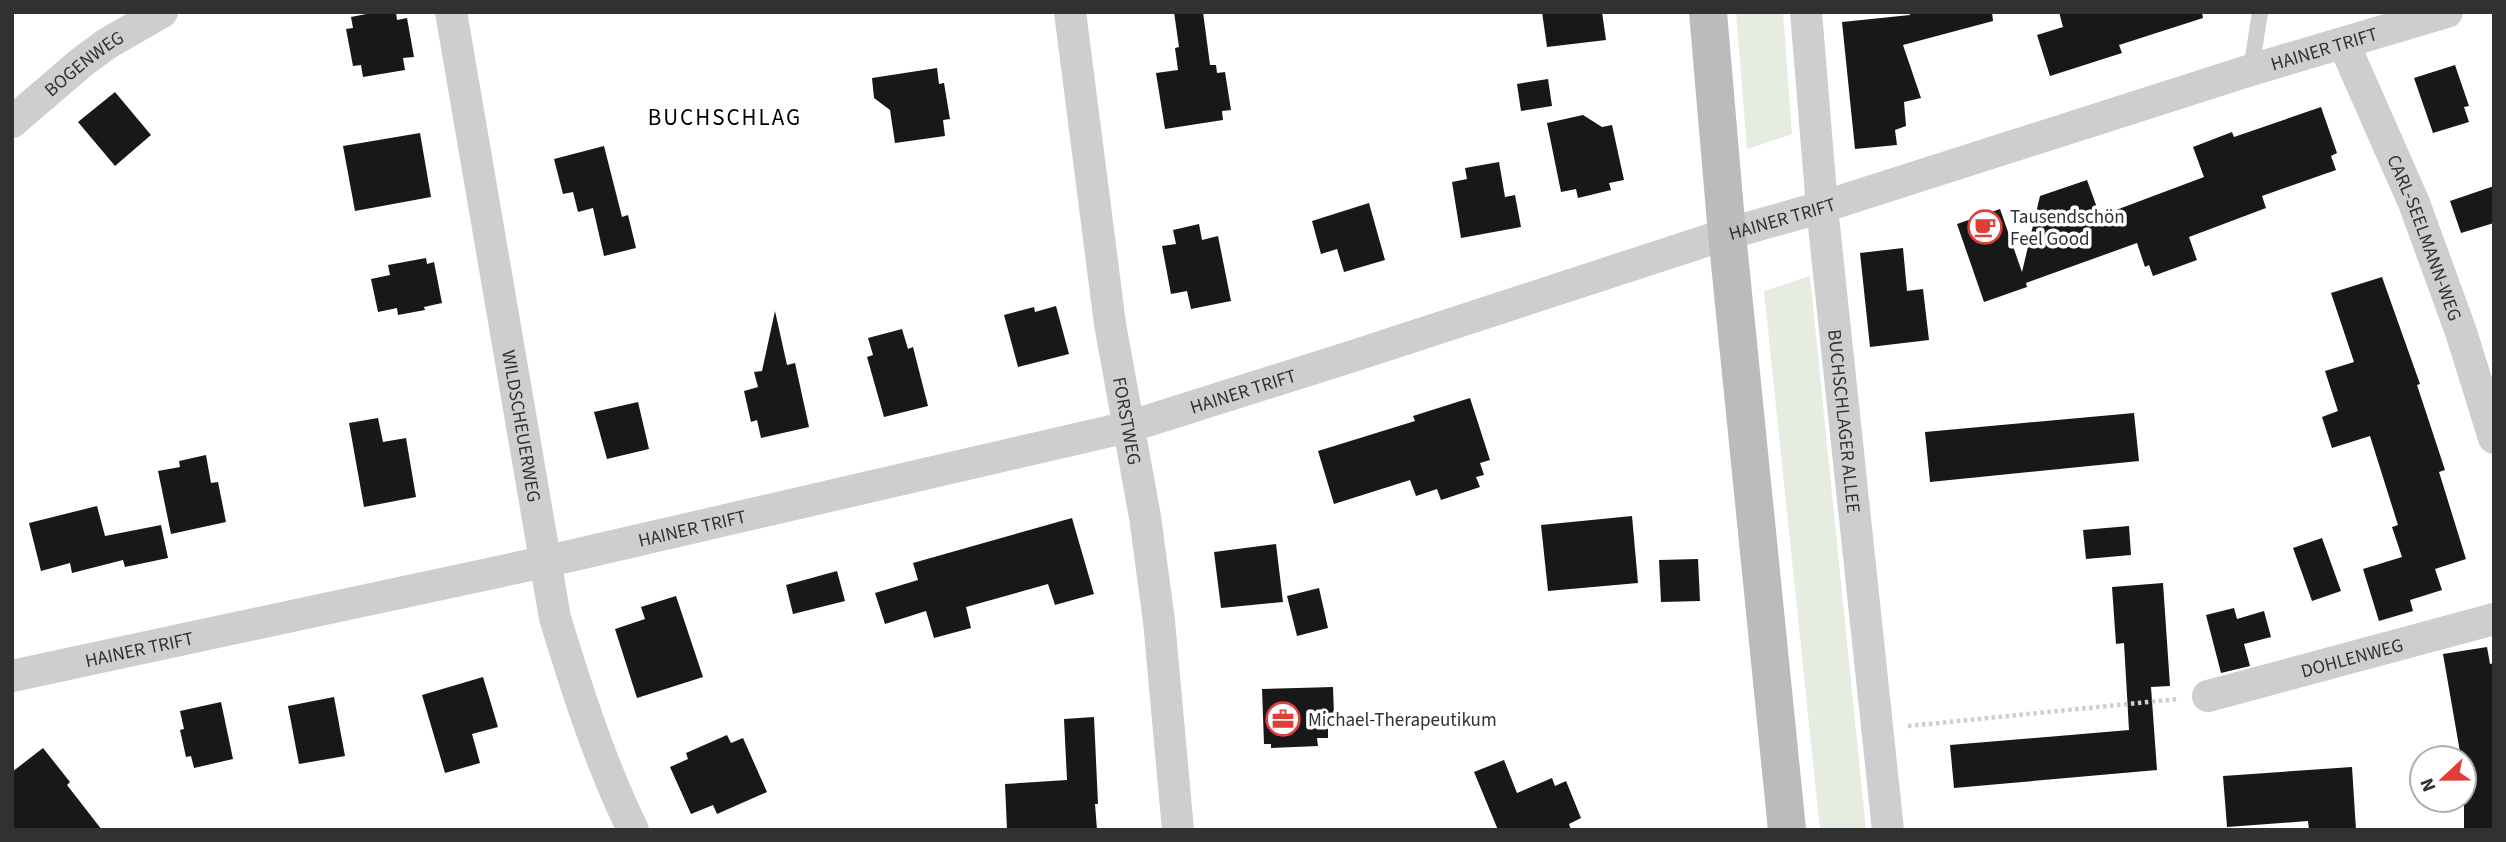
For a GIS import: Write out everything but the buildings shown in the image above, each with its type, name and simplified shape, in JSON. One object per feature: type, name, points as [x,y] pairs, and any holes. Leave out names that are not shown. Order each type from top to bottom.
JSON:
[{"type":"main road","points":[[1708,12],[1727,234],[1787,830]]},
{"type":"street","name":"BOGENWEG","points":[[12,121],[90,56],[162,12]]},
{"type":"street","name":"WILDSCHEUERWEG","points":[[451,12],[555,618],[575,682],[617,796],[633,830]]},
{"type":"street","name":"FORSTWEG","points":[[1070,12],[1110,324],[1144,517],[1159,621],[1178,830]]},
{"type":"street","name":"BUCHSCHLAGER ALLEE","points":[[1806,12],[1822,207],[1888,830]]},
{"type":"street","name":"HAINER TRIFT","points":[[12,676],[544,562],[1128,426],[1727,234],[1822,207],[2251,70],[2446,12]]},
{"type":"street","name":"CARL-SEELMANN-WEG","points":[[2344,44],[2414,203],[2493,429]]},
{"type":"street","name":"DOHLENWEG","points":[[2208,696],[2494,619]]},
{"type":"lane","points":[[2251,70],[2260,12]]},
{"type":"path","points":[[1879,729],[2208,696]]},
{"type":"shaded area","points":[[1736,12],[1783,12],[1792,134],[1747,149]]},
{"type":"shaded area","points":[[1810,276],[1866,830],[1820,830],[1764,291]]},
{"type":"place","name":"Tausendschön Feel Good","points":[[1985,227]]},
{"type":"place","name":"Michael-Therapeutikum","points":[[1283,719]]},
{"type":"district","name":"BUCHSCHLAG","points":[[725,117]]}]
